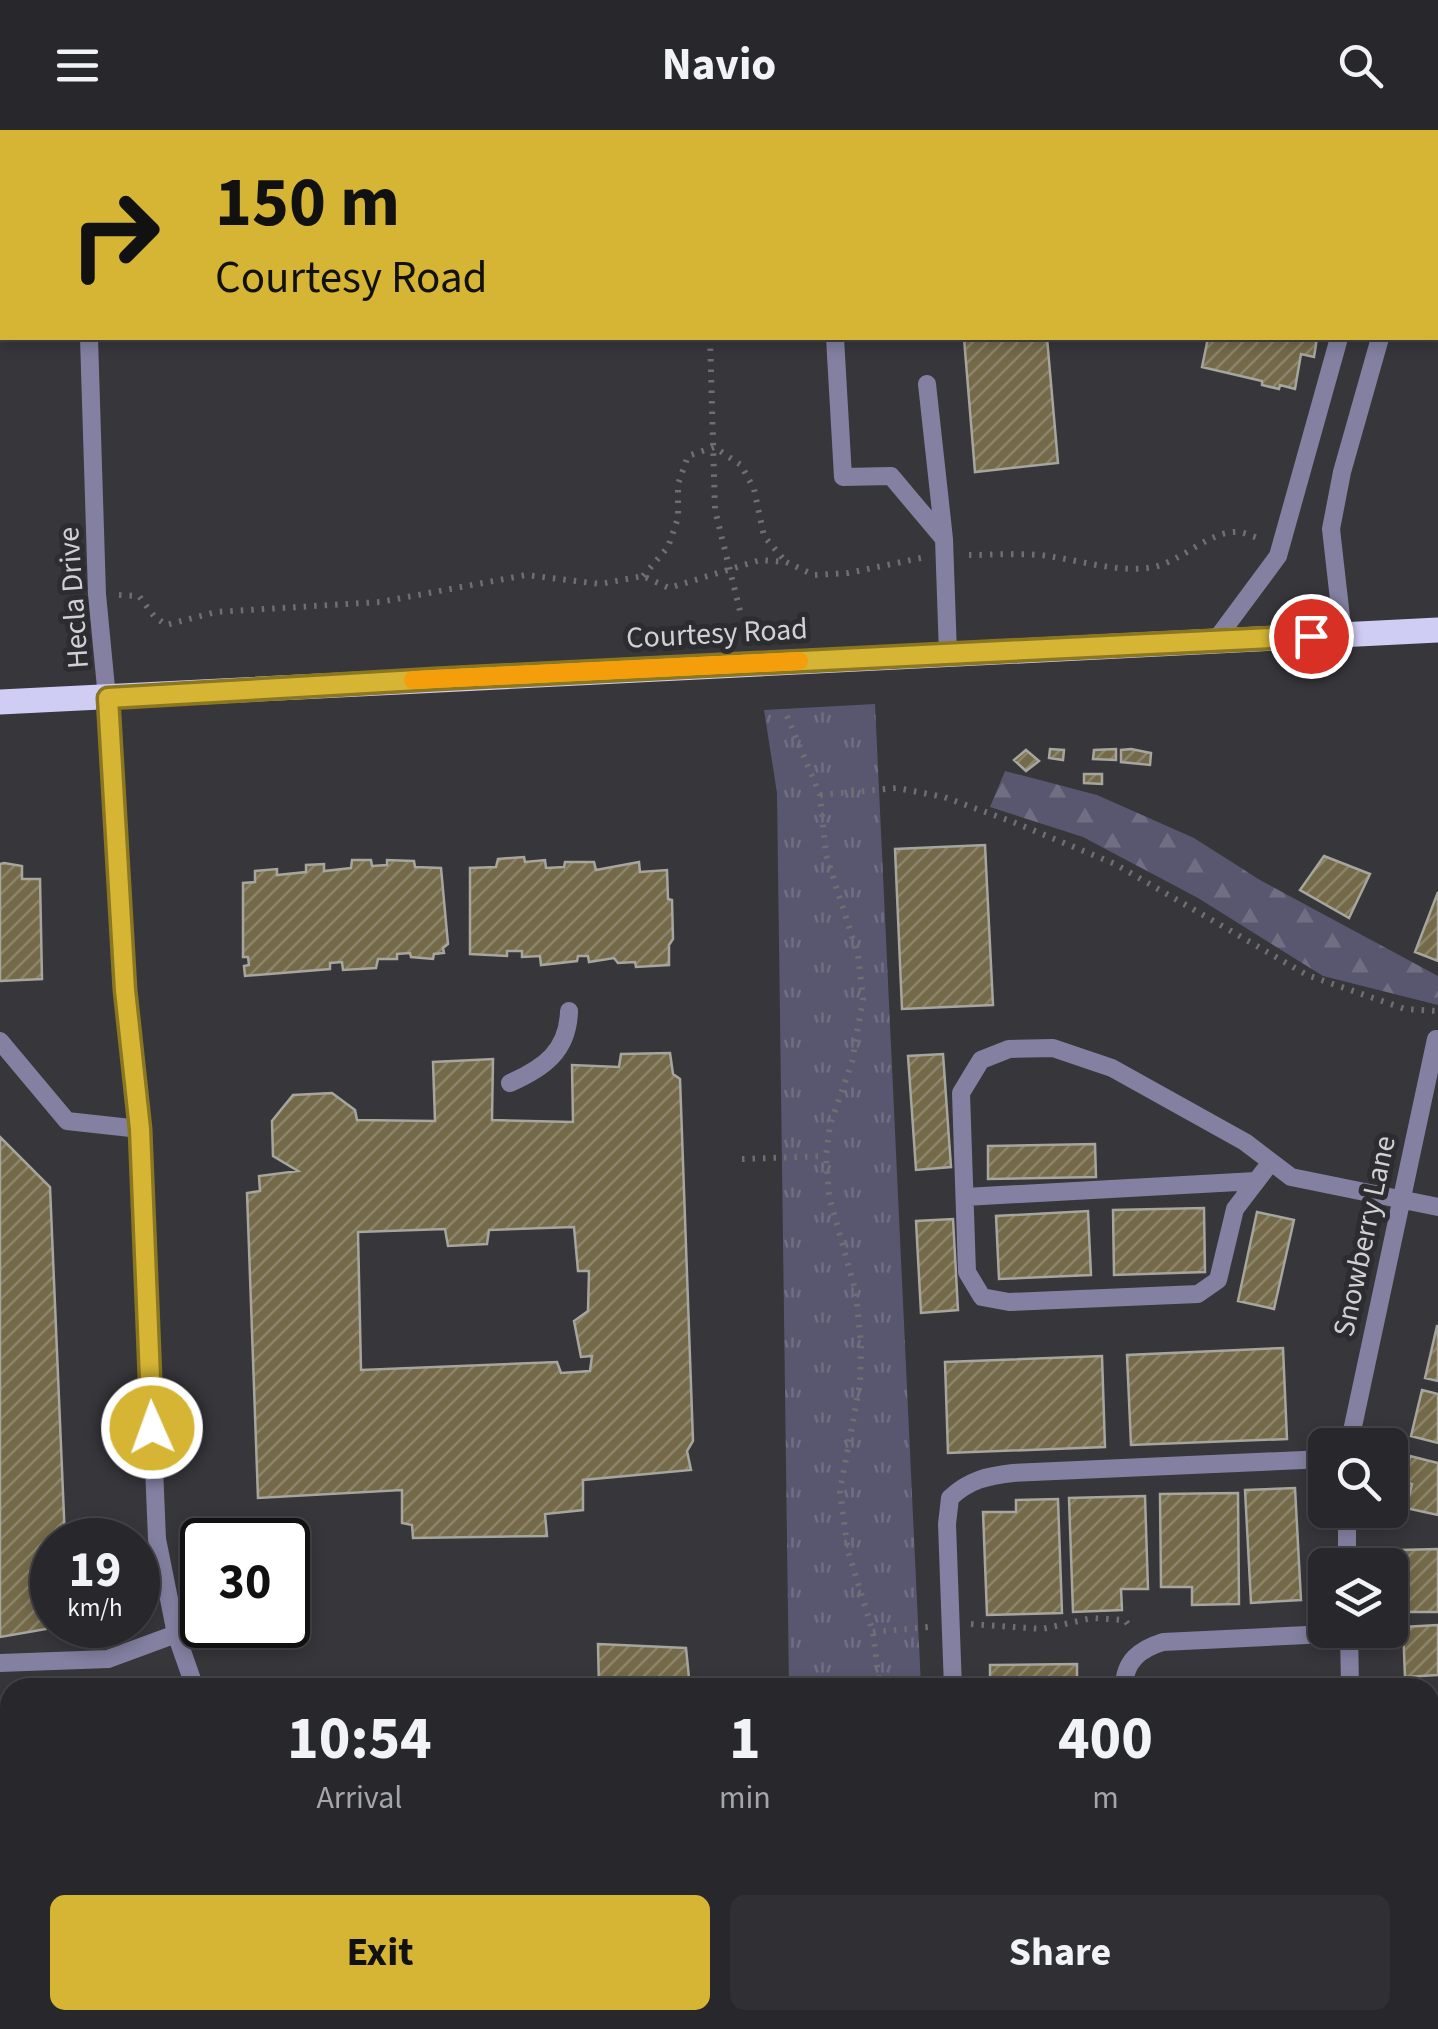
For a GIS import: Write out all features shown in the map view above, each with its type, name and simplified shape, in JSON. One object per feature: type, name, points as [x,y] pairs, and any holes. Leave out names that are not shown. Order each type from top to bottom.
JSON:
[{"type":"main road","name":"Courtesy Road","points":[[0,702],[1438,630]]},
{"type":"street","name":"Hecla Drive","points":[[89,340],[97,594],[108,698],[125,990],[140,1129],[157,1540],[176,1634],[191,1678]]},
{"type":"street","points":[[835,340],[844,477],[891,476],[945,547]]},
{"type":"street","points":[[1215,641],[1278,556],[1338,340]]},
{"type":"street","points":[[1343,635],[1331,529],[1342,472],[1379,340]]},
{"type":"street","points":[[926,384],[945,547],[948,654]]},
{"type":"street","points":[[510,1083],[535,1072],[562,1046],[569,1011]]},
{"type":"street","name":"Snowberry Lane","points":[[1353,1428],[1436,1039]]},
{"type":"street","points":[[0,1042],[67,1121],[140,1129]]},
{"type":"street","points":[[1271,1162],[1234,1209],[1218,1280],[1198,1294],[1010,1302],[982,1297],[967,1272],[961,1092],[981,1060],[1009,1050],[1054,1048],[1112,1068],[1245,1142],[1271,1162],[1291,1178],[1438,1207]]},
{"type":"street","points":[[965,1197],[1256,1181]]},
{"type":"street","points":[[953,1678],[948,1524],[950,1498],[965,1484],[1013,1472],[1308,1460]]},
{"type":"street","points":[[0,1663],[108,1659],[134,1646],[176,1634]]},
{"type":"street","points":[[1127,1678],[1132,1660],[1144,1648],[1163,1642],[1308,1634]]},
{"type":"street","points":[[1349,1648],[1350,1678]]},
{"type":"path","points":[[710,340],[715,510],[727,571],[741,615]]},
{"type":"path","points":[[643,576],[668,548],[678,518],[678,484],[688,456],[714,446]]},
{"type":"path","points":[[714,446],[742,465],[754,489],[764,536],[786,562]]},
{"type":"path","points":[[97,594],[139,596],[166,625],[216,612],[380,602],[526,575],[600,584],[643,576],[669,588],[760,560],[786,562],[814,575],[848,573],[945,547],[1051,556],[1096,566],[1129,568],[1181,558],[1213,539],[1238,532],[1282,544]]},
{"type":"path","points":[[788,716],[820,795],[826,855],[858,955],[863,999],[852,1062],[830,1126],[826,1156],[829,1196],[856,1293],[861,1345],[860,1384],[840,1492],[848,1551],[873,1632],[879,1678]]},
{"type":"path","points":[[820,795],[897,788],[944,797],[1114,864],[1307,974],[1405,1009],[1438,1011]]},
{"type":"path","points":[[742,1159],[826,1156]]},
{"type":"path","points":[[873,1632],[990,1623],[1042,1629],[1092,1618],[1125,1620],[1144,1648]]},
{"type":"green space","points":[[875,704],[921,1678],[789,1678],[777,793],[764,710]]},
{"type":"green space","points":[[1005,771],[1097,795],[1194,838],[1260,880],[1438,976],[1438,1005],[1323,976],[1198,898],[1083,837],[990,807]]},
{"type":"building","points":[[964,340],[1047,340],[1058,463],[975,472]]},
{"type":"building","points":[[1208,340],[1317,340],[1314,357],[1301,354],[1295,389],[1262,385],[1262,381],[1202,367]]},
{"type":"building","points":[[1050,749],[1064,750],[1063,760],[1049,758]]},
{"type":"building","points":[[1116,749],[1116,760],[1093,759],[1094,750]]},
{"type":"building","points":[[1026,750],[1039,761],[1026,771],[1014,760]]},
{"type":"building","points":[[1121,750],[1151,753],[1150,765],[1121,762]]},
{"type":"building","points":[[1084,774],[1102,774],[1102,784],[1084,783]]},
{"type":"building","points":[[985,845],[993,1005],[902,1009],[895,849]]},
{"type":"building","points":[[1324,856],[1370,874],[1349,918],[1300,890]]},
{"type":"building","points":[[524,857],[525,862],[545,860],[546,868],[564,867],[565,862],[594,862],[596,870],[639,862],[640,872],[667,870],[673,939],[669,945],[669,965],[636,967],[635,962],[618,963],[614,958],[589,962],[588,956],[578,956],[577,961],[541,965],[540,956],[522,957],[522,951],[507,951],[507,956],[470,954],[470,868],[496,867],[498,859]]},
{"type":"building","points":[[352,860],[371,860],[372,866],[387,865],[387,860],[414,861],[415,867],[441,868],[448,944],[444,953],[434,954],[433,959],[397,954],[397,959],[378,959],[376,968],[343,970],[342,962],[330,963],[330,969],[245,976],[244,966],[249,965],[248,957],[243,957],[243,883],[255,882],[255,871],[277,869],[277,875],[306,872],[306,865],[324,864],[324,871],[351,868]]},
{"type":"building","points":[[0,864],[22,866],[22,879],[40,879],[42,979],[0,981]]},
{"type":"building","points":[[1438,892],[1438,961],[1415,952]]},
{"type":"building","points":[[670,1053],[673,1074],[680,1079],[693,1441],[687,1451],[691,1470],[583,1480],[583,1510],[545,1514],[547,1536],[413,1538],[412,1525],[402,1523],[402,1490],[258,1498],[247,1193],[260,1191],[259,1176],[298,1171],[273,1156],[272,1121],[293,1095],[332,1093],[355,1110],[357,1120],[435,1121],[433,1062],[493,1059],[492,1120],[573,1122],[572,1065],[619,1067],[621,1054]],"holes":[[[574,1227],[578,1271],[589,1271],[588,1311],[574,1321],[581,1357],[592,1356],[590,1371],[561,1373],[557,1362],[361,1370],[358,1232],[445,1229],[448,1246],[487,1244],[489,1230]]]},
{"type":"building","points":[[943,1054],[951,1167],[916,1170],[908,1056]]},
{"type":"building","points":[[0,1137],[50,1187],[64,1518],[30,1518],[30,1632],[0,1637]]},
{"type":"building","points":[[1095,1144],[1096,1177],[988,1179],[988,1146]]},
{"type":"building","points":[[1204,1208],[1205,1272],[1114,1275],[1113,1210]]},
{"type":"building","points":[[1088,1211],[1091,1275],[999,1279],[996,1216]]},
{"type":"building","points":[[1257,1212],[1294,1220],[1274,1309],[1238,1301]]},
{"type":"building","points":[[953,1219],[958,1310],[921,1313],[916,1221]]},
{"type":"building","points":[[1438,1326],[1438,1381],[1425,1378]]},
{"type":"building","points":[[1283,1348],[1287,1439],[1131,1445],[1127,1355]]},
{"type":"building","points":[[1102,1356],[1105,1447],[948,1453],[945,1362]]},
{"type":"building","points":[[1422,1390],[1438,1394],[1438,1443],[1411,1436]]},
{"type":"building","points":[[1410,1456],[1438,1463],[1438,1515],[1408,1508],[1412,1484],[1408,1483]]},
{"type":"building","points":[[1295,1488],[1301,1600],[1251,1603],[1245,1490]]},
{"type":"building","points":[[1238,1493],[1239,1604],[1192,1605],[1192,1587],[1161,1587],[1160,1494]]},
{"type":"building","points":[[1145,1496],[1148,1589],[1121,1589],[1122,1610],[1073,1612],[1069,1498]]},
{"type":"building","points":[[1058,1499],[1062,1613],[987,1615],[983,1512],[1016,1512],[1016,1500]]},
{"type":"building","points":[[1438,1549],[1438,1612],[1408,1612],[1408,1550]]},
{"type":"building","points":[[1438,1625],[1438,1675],[1405,1677],[1408,1627]]},
{"type":"building","points":[[598,1644],[686,1648],[689,1678],[599,1678]]},
{"type":"building","points":[[1077,1664],[1077,1678],[990,1678],[990,1665]]},
{"type":"slow traffic","points":[[413,680],[799,661]]},
{"type":"route","points":[[152,1428],[140,1129],[125,990],[108,698],[1311,636]]}]
